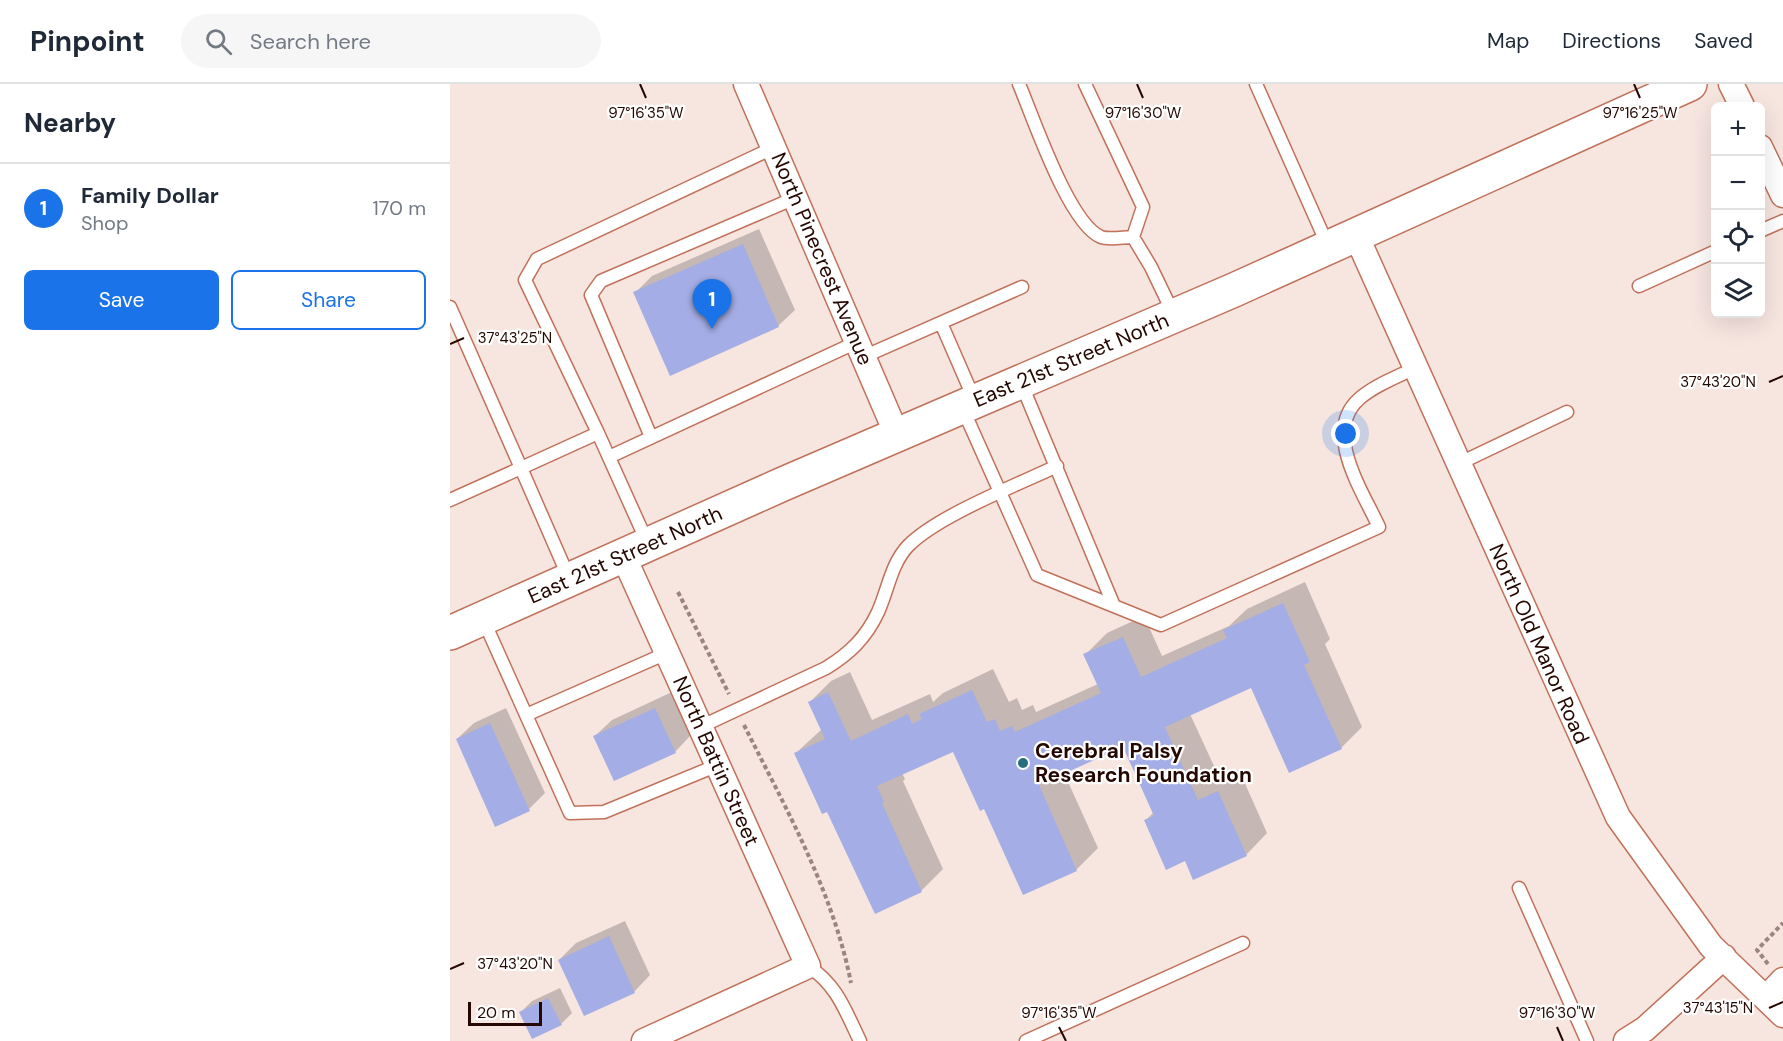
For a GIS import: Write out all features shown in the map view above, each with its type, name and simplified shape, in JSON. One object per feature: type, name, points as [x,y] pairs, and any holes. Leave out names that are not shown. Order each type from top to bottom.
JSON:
[{"type":"main road","name":"East 21st Street North","points":[[450,633],[897,435],[1174,316],[1690,84]]},
{"type":"street","name":"North Pinecrest Avenue","points":[[746,84],[897,435]]},
{"type":"street","points":[[1731,84],[1740,102]]},
{"type":"street","points":[[1765,156],[1783,195]]},
{"type":"street","name":"North Old Manor Road","points":[[1343,241],[1415,368],[1618,817],[1711,946],[1724,957],[1777,986],[1783,1015]]},
{"type":"street","name":"North Battin Street","points":[[636,550],[667,653],[808,966]]},
{"type":"street","points":[[1626,1041],[1645,1029],[1724,957]]},
{"type":"street","points":[[644,1041],[808,966]]},
{"type":"lane","points":[[1019,84],[1065,192],[1079,219],[1101,237],[1133,237]]},
{"type":"lane","points":[[1085,84],[1143,207],[1133,237],[1151,267],[1174,316]]},
{"type":"lane","points":[[1256,84],[1343,241]]},
{"type":"lane","points":[[636,550],[609,457],[525,280],[537,259],[773,148]]},
{"type":"lane","points":[[651,437],[591,295],[601,281],[795,198]]},
{"type":"lane","points":[[1765,229],[1783,221]]},
{"type":"lane","points":[[1639,286],[1711,253]]},
{"type":"lane","points":[[609,457],[860,349],[941,323],[1022,287]]},
{"type":"lane","points":[[450,307],[570,579]]},
{"type":"lane","points":[[941,323],[1000,493],[1036,575],[1161,625],[1379,527],[1345,449],[1344,428],[1348,414],[1358,400],[1373,389],[1415,368]]},
{"type":"lane","points":[[1020,382],[1114,606]]},
{"type":"lane","points":[[1458,464],[1567,412]]},
{"type":"lane","points":[[450,500],[598,433]]},
{"type":"lane","points":[[700,727],[842,658],[860,643],[878,613],[891,577],[908,547],[931,528],[1057,466]]},
{"type":"lane","points":[[483,618],[570,813],[604,812],[718,765]]},
{"type":"lane","points":[[526,715],[667,653]]},
{"type":"lane","points":[[1519,888],[1587,1041]]},
{"type":"lane","points":[[1026,1041],[1243,943]]},
{"type":"lane","points":[[808,966],[825,977],[834,988],[860,1041]]},
{"type":"path","points":[[678,592],[804,845],[843,943],[851,983]]},
{"type":"path","points":[[1777,986],[1757,950],[1783,923]]},
{"type":"building","points":[[743,244],[779,327],[670,376],[633,292]]},
{"type":"building","name":"Cerebral Palsy Research Foundation","points":[[1283,603],[1310,662],[1304,665],[1342,749],[1289,773],[1251,688],[1165,727],[1198,800],[1218,791],[1247,856],[1193,880],[1185,861],[1166,870],[1144,820],[1154,816],[1123,747],[1039,785],[1077,871],[1023,895],[984,809],[980,811],[953,752],[877,786],[884,802],[882,803],[922,892],[875,914],[827,812],[822,814],[794,753],[825,739],[808,702],[828,692],[851,741],[908,714],[912,724],[922,719],[919,714],[972,690],[987,722],[995,719],[1000,731],[1012,726],[1015,732],[1101,693],[1083,654],[1123,637],[1141,677],[1227,638],[1223,630]]},
{"type":"building","points":[[655,708],[676,753],[614,781],[593,736]]},
{"type":"building","points":[[490,723],[530,811],[495,827],[456,739]]},
{"type":"building","points":[[609,936],[635,993],[584,1016],[558,960]]},
{"type":"building","points":[[548,998],[562,1025],[532,1039],[519,1012]]},
{"type":"place","name":"Family Dollar","points":[[712,329]]},
{"type":"place","name":"Cerebral Palsy Research Foundation","points":[[1023,763]]}]
